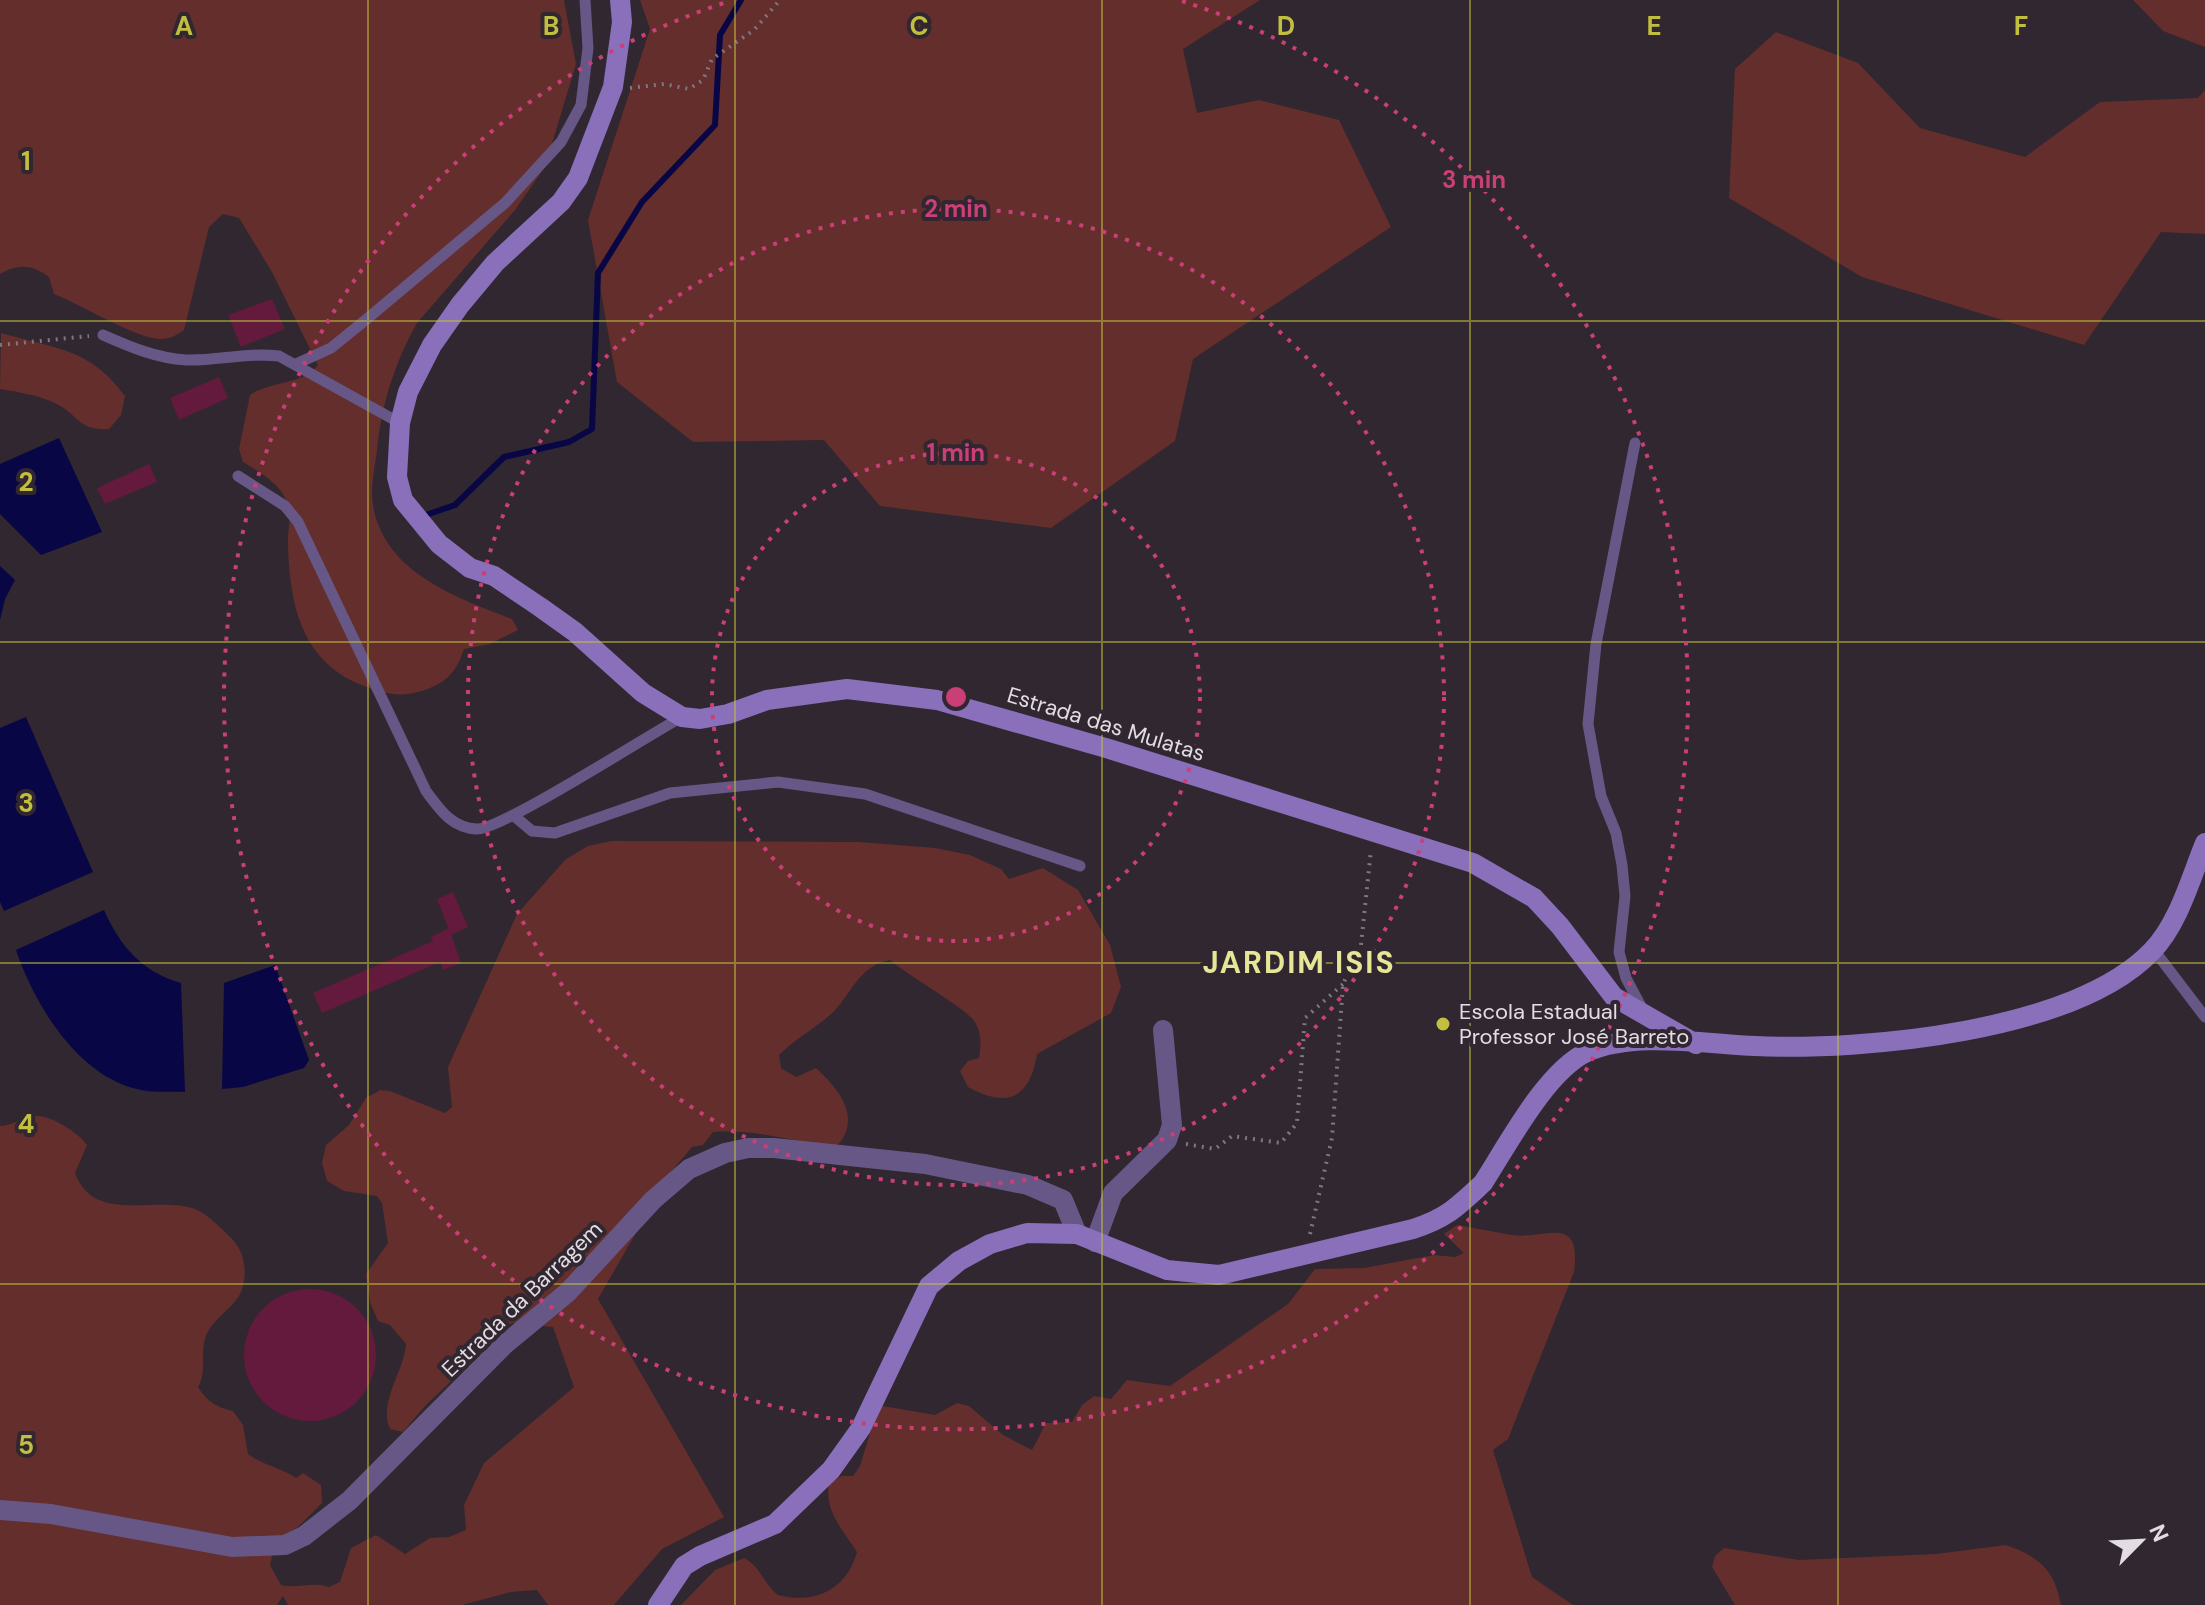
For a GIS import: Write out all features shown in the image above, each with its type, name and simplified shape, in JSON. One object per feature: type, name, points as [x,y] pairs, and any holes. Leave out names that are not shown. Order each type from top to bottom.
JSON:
[{"type":"street","points":[[620,0],[622,33],[613,87],[578,178],[561,202],[495,263],[460,305],[420,368],[408,392],[400,423],[397,477],[403,500],[417,521],[470,568],[494,576],[540,607],[575,632],[643,693],[682,717]]},
{"type":"street","name":"Estrada das Mulatas","points":[[682,717],[700,719],[728,714],[767,700],[847,689],[937,700],[1432,848],[1508,880],[1534,898],[1560,926],[1614,997],[1696,1044]]},
{"type":"street","points":[[658,1605],[684,1566],[775,1524],[831,1470],[861,1428],[918,1304],[941,1274],[990,1244],[1027,1233],[1086,1238],[1167,1270],[1219,1275],[1444,1219],[1483,1183],[1543,1094],[1565,1068],[1586,1053],[1610,1044],[1635,1041],[1773,1047],[1901,1041],[1998,1023],[2093,994],[2122,977],[2154,950],[2180,905],[2205,843]]},
{"type":"street","points":[[1086,1238],[1113,1193],[1167,1140],[1172,1125],[1163,1030]]},
{"type":"street","name":"Estrada da Barragem","points":[[0,1510],[51,1514],[232,1547],[264,1548],[294,1541],[350,1500],[504,1345],[568,1292],[653,1200],[689,1169],[725,1153],[748,1148],[789,1150],[925,1164],[1028,1185],[1063,1200],[1086,1238]]},
{"type":"lane","points":[[296,364],[331,348],[368,318],[505,203],[561,142],[581,105],[588,48],[585,0]]},
{"type":"lane","points":[[103,335],[162,357],[188,360],[261,353],[279,356],[400,423]]},
{"type":"lane","points":[[1635,443],[1596,644],[1588,724],[1601,796],[1616,833],[1622,865],[1625,896],[1619,952],[1626,978],[1644,1013]]},
{"type":"lane","points":[[238,476],[285,506],[298,522],[426,791],[442,814],[457,825],[480,830],[513,815],[682,717]]},
{"type":"lane","points":[[513,815],[532,831],[555,833],[670,793],[778,782],[865,794],[1080,866]]},
{"type":"lane","points":[[2154,950],[2205,1017]]},
{"type":"path","points":[[613,87],[638,89],[664,84],[689,89],[703,80],[712,59],[754,30],[780,0]]},
{"type":"path","points":[[0,345],[103,335]]},
{"type":"path","points":[[1306,1253],[1332,1138],[1343,984],[1361,945],[1373,832]]},
{"type":"path","points":[[1167,1140],[1215,1149],[1232,1136],[1281,1143],[1297,1123],[1305,1018],[1343,984]]},
{"type":"shaded area","points":[[0,0],[564,0],[576,64],[545,167],[515,210],[417,323],[402,353],[386,400],[372,485],[373,505],[380,529],[392,549],[408,565],[447,592],[512,619],[518,630],[490,644],[464,649],[453,672],[442,682],[410,694],[380,692],[359,684],[339,673],[312,645],[302,627],[292,589],[286,501],[271,481],[243,462],[239,449],[250,395],[295,380],[318,365],[272,272],[239,218],[223,214],[209,227],[184,330],[167,338],[138,334],[54,294],[49,277],[31,268],[13,268],[0,274]]},
{"type":"shaded area","points":[[640,0],[1260,0],[1183,49],[1197,113],[1259,100],[1339,120],[1391,227],[1193,359],[1175,441],[1051,528],[880,506],[824,440],[693,442],[617,382],[588,220],[650,29]]},
{"type":"shaded area","points":[[2133,0],[2205,0],[2205,47],[2163,31]]},
{"type":"shaded area","points":[[1776,32],[1858,63],[1920,128],[2025,157],[2100,102],[2198,98],[2205,90],[2205,234],[2161,232],[2084,345],[1862,277],[1729,198],[1735,69]]},
{"type":"shaded area","points":[[1,333],[70,352],[99,368],[125,396],[121,415],[109,429],[99,429],[85,425],[55,403],[0,389]]},
{"type":"shaded area","points":[[59,438],[102,532],[41,555],[0,514],[0,464]]},
{"type":"shaded area","points":[[0,566],[15,580],[5,599],[0,620]]},
{"type":"shaded area","points":[[26,717],[93,872],[4,911],[0,902],[0,728]]},
{"type":"shaded area","points":[[612,841],[859,842],[935,848],[970,855],[1001,869],[1009,879],[1043,868],[1078,890],[1110,945],[1121,987],[1111,1013],[1037,1054],[1034,1069],[1023,1090],[1006,1098],[995,1097],[968,1087],[960,1071],[968,1061],[979,1058],[980,1039],[974,1021],[890,960],[879,963],[862,976],[830,1015],[779,1055],[781,1068],[796,1077],[816,1068],[840,1096],[848,1116],[847,1127],[835,1148],[759,1134],[713,1132],[703,1145],[692,1147],[671,1172],[598,1299],[724,1517],[662,1549],[614,1605],[548,1605],[537,1590],[511,1592],[462,1605],[288,1605],[283,1596],[277,1605],[0,1605],[0,1126],[32,1116],[65,1126],[87,1145],[75,1173],[84,1189],[96,1199],[111,1204],[195,1209],[215,1223],[240,1250],[245,1274],[243,1286],[236,1300],[208,1331],[198,1387],[213,1403],[233,1411],[243,1425],[248,1454],[296,1478],[303,1473],[321,1485],[322,1503],[298,1527],[276,1540],[270,1565],[281,1585],[329,1587],[340,1582],[351,1548],[376,1535],[405,1554],[430,1538],[449,1537],[466,1530],[464,1505],[484,1463],[574,1387],[553,1327],[512,1323],[424,1407],[403,1432],[390,1429],[387,1408],[406,1344],[390,1325],[378,1321],[370,1302],[366,1274],[388,1243],[382,1203],[377,1196],[344,1191],[327,1181],[322,1163],[326,1145],[349,1125],[366,1098],[380,1090],[445,1113],[452,1107],[448,1067],[517,914],[566,859],[588,846]]},
{"type":"shaded area","points":[[104,910],[117,935],[134,956],[155,972],[181,983],[185,1092],[141,1090],[119,1083],[98,1071],[62,1036],[24,972],[16,950]]},
{"type":"shaded area","points":[[275,965],[309,1060],[304,1068],[243,1087],[222,1089],[224,983]]},
{"type":"shaded area","points":[[1457,1225],[1524,1236],[1558,1233],[1566,1235],[1572,1242],[1574,1272],[1508,1439],[1493,1450],[1532,1577],[1573,1605],[681,1605],[715,1570],[744,1558],[778,1595],[805,1598],[828,1591],[838,1584],[857,1552],[832,1512],[829,1484],[841,1476],[853,1476],[860,1466],[877,1410],[883,1406],[935,1415],[957,1403],[969,1406],[1003,1435],[1032,1450],[1046,1423],[1072,1422],[1082,1405],[1094,1396],[1111,1399],[1127,1380],[1170,1386],[1288,1304],[1315,1269],[1364,1268],[1434,1255],[1455,1257],[1464,1253],[1444,1234]]},
{"type":"shaded area","points":[[2006,1545],[2027,1554],[2043,1566],[2054,1582],[2061,1605],[1735,1605],[1712,1567],[1715,1556],[1724,1548],[1799,1560],[1936,1554]]},
{"type":"building","points":[[272,299],[285,329],[241,347],[228,315]]},
{"type":"building","points":[[219,377],[228,398],[179,420],[170,398]]},
{"type":"building","points":[[149,464],[157,482],[105,504],[97,488]]},
{"type":"building","points":[[453,892],[468,927],[451,935],[437,899]]},
{"type":"building","points":[[449,928],[461,963],[443,970],[440,962],[322,1013],[313,993],[433,941],[431,937]]},
{"type":"building","points":[[310,1289],[335,1294],[357,1308],[371,1330],[376,1355],[371,1380],[357,1402],[335,1416],[310,1421],[285,1416],[263,1402],[249,1380],[244,1355],[249,1330],[263,1308],[285,1294]]},
{"type":"waterway","points":[[423,516],[455,505],[504,457],[569,442],[592,429],[598,273],[642,202],[715,125],[720,35],[741,0]]},
{"type":"place","name":"Escola Estadual Professor José Barreto","points":[[1443,1024]]},
{"type":"district","name":"JARDIM ISIS","points":[[1299,962]]}]
